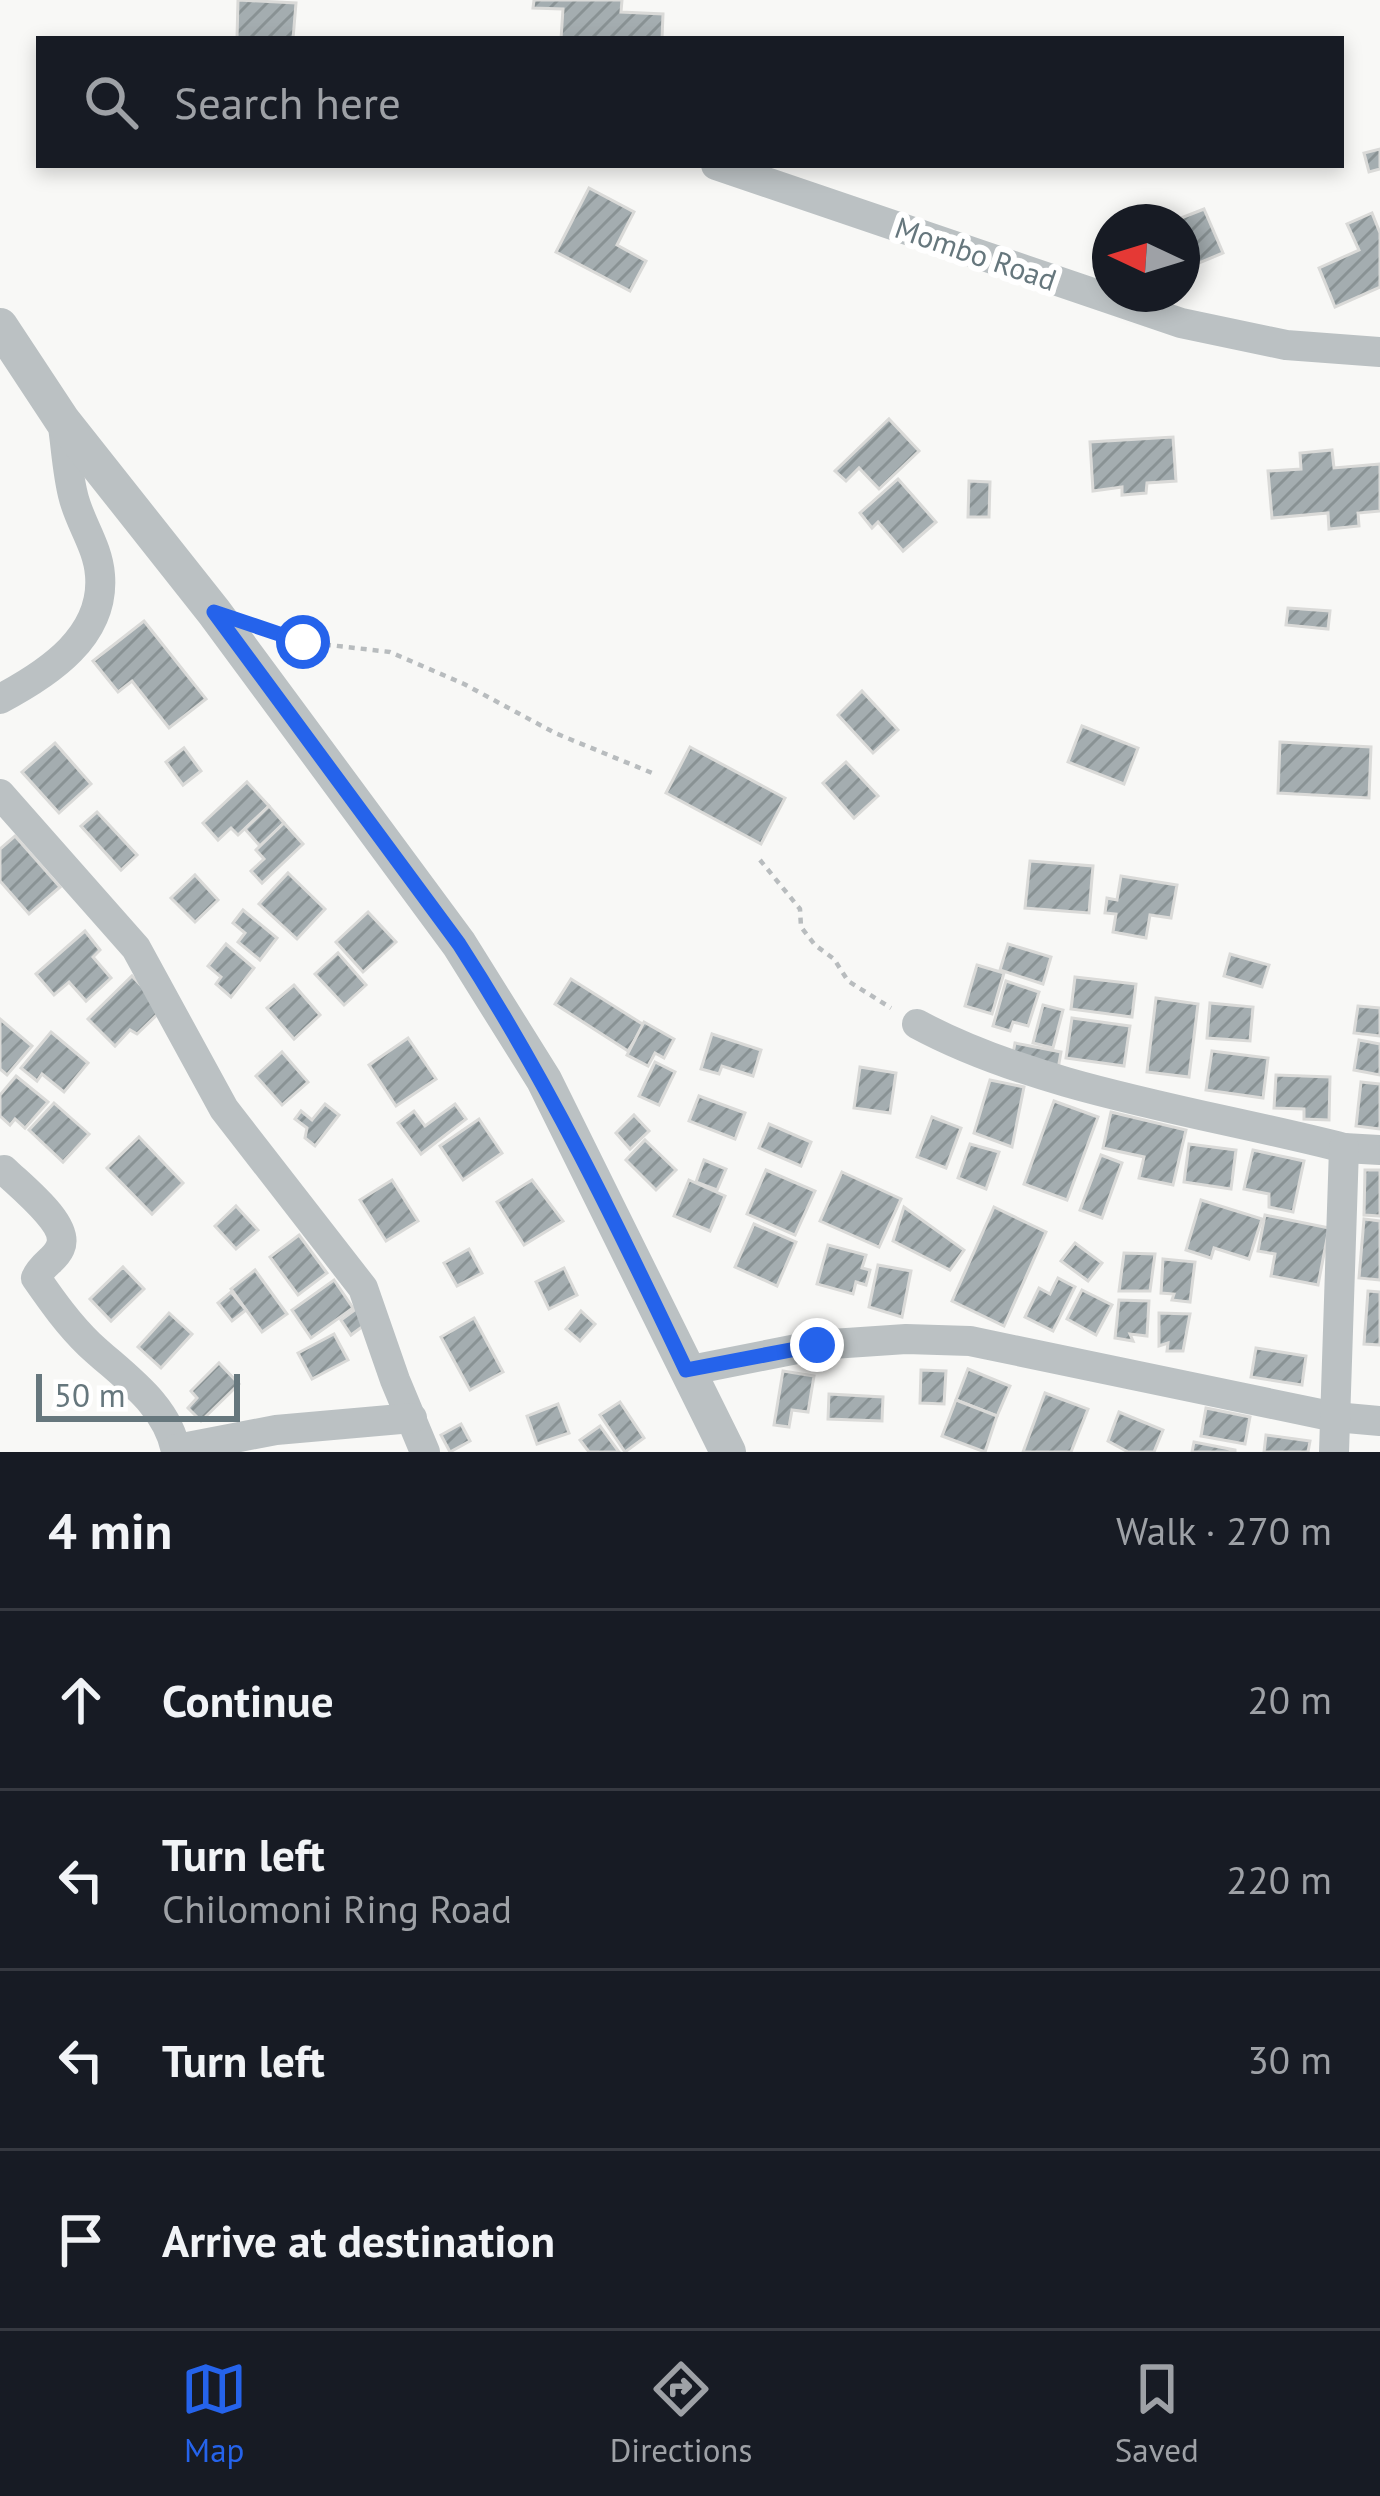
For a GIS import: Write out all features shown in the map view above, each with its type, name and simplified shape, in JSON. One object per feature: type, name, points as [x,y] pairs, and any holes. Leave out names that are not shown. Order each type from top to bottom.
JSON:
[{"type":"street","name":"Mombo Road","points":[[725,168],[1181,323],[1286,345],[1380,352]]},
{"type":"street","points":[[0,326],[62,420],[214,612],[489,990],[582,1154],[728,1452]]},
{"type":"street","points":[[0,698],[80,642],[94,622],[98,605],[100,574],[89,531],[74,499],[62,420]]},
{"type":"street","points":[[0,794],[136,948],[224,1109],[363,1288],[425,1452]]},
{"type":"street","points":[[916,1024],[1005,1063],[1344,1148],[1380,1150]]},
{"type":"street","points":[[1334,1452],[1344,1148]]},
{"type":"street","points":[[4,1171],[57,1222],[63,1238],[59,1252],[41,1266],[36,1278],[86,1341],[159,1412],[170,1426],[177,1450],[276,1430],[412,1418]]},
{"type":"street","points":[[686,1370],[817,1345],[906,1339],[970,1341],[1335,1417],[1380,1421]]},
{"type":"path","points":[[214,612],[303,642],[390,652],[464,684],[555,733],[657,775]]},
{"type":"path","points":[[760,860],[800,909],[801,927],[814,945],[834,959],[848,981],[916,1024]]},
{"type":"building","points":[[238,0],[296,3],[293,36],[237,36]]},
{"type":"building","points":[[534,0],[622,0],[621,12],[663,14],[662,36],[561,36],[563,9],[533,8]]},
{"type":"building","points":[[1380,149],[1380,169],[1369,172],[1364,153]]},
{"type":"building","points":[[589,188],[634,212],[617,245],[646,261],[630,291],[556,252]]},
{"type":"building","points":[[1204,209],[1223,253],[1200,263],[1200,211]]},
{"type":"building","points":[[1372,213],[1380,233],[1380,287],[1335,307],[1319,268],[1359,250],[1347,224]]},
{"type":"building","points":[[889,419],[919,451],[879,489],[859,468],[846,481],[835,471]]},
{"type":"building","points":[[1173,437],[1176,481],[1147,483],[1146,493],[1122,495],[1122,487],[1093,491],[1090,442]]},
{"type":"building","points":[[1332,450],[1334,468],[1380,464],[1380,511],[1358,513],[1359,526],[1329,529],[1328,513],[1272,518],[1268,471],[1301,469],[1300,453]]},
{"type":"building","points":[[898,479],[936,522],[903,551],[878,522],[872,528],[860,513]]},
{"type":"building","points":[[969,481],[990,482],[989,517],[968,517]]},
{"type":"building","points":[[1288,608],[1330,611],[1328,629],[1286,625]]},
{"type":"building","points":[[144,621],[206,699],[169,728],[132,681],[118,692],[93,661]]},
{"type":"building","points":[[862,691],[898,730],[873,753],[838,715]]},
{"type":"building","points":[[1082,726],[1138,748],[1124,784],[1068,762]]},
{"type":"building","points":[[1280,742],[1371,747],[1369,798],[1278,793]]},
{"type":"building","points":[[55,743],[91,784],[59,813],[22,772]]},
{"type":"building","points":[[690,747],[785,798],[761,844],[666,793]]},
{"type":"building","points":[[184,748],[201,771],[183,785],[166,762]]},
{"type":"building","points":[[846,762],[878,796],[854,818],[823,783]]},
{"type":"building","points":[[247,782],[269,806],[238,835],[231,828],[218,840],[203,823]]},
{"type":"building","points":[[269,806],[284,823],[260,846],[245,829]]},
{"type":"building","points":[[97,812],[137,855],[121,870],[81,826]]},
{"type":"building","points":[[284,823],[303,844],[262,883],[251,871],[264,859],[256,850]]},
{"type":"building","points":[[15,836],[60,887],[29,914],[0,881],[0,849]]},
{"type":"building","points":[[1030,861],[1093,866],[1089,913],[1025,908]]},
{"type":"building","points":[[288,873],[325,909],[297,939],[259,904]]},
{"type":"building","points":[[195,875],[218,900],[195,922],[171,898]]},
{"type":"building","points":[[1121,876],[1177,885],[1171,918],[1150,915],[1146,938],[1113,932],[1116,914],[1105,913],[1107,898],[1117,900]]},
{"type":"building","points":[[243,910],[277,938],[260,960],[238,942],[245,933],[233,923]]},
{"type":"building","points":[[368,912],[396,942],[363,972],[336,942]]},
{"type":"building","points":[[85,931],[100,950],[93,957],[111,978],[86,1001],[69,982],[54,995],[36,974]]},
{"type":"building","points":[[226,944],[254,968],[231,997],[216,984],[221,977],[208,966]]},
{"type":"building","points":[[1008,944],[1051,957],[1043,984],[1000,970]]},
{"type":"building","points":[[338,953],[366,985],[344,1005],[315,974]]},
{"type":"building","points":[[1230,954],[1269,965],[1262,987],[1224,976]]},
{"type":"building","points":[[977,965],[1004,973],[992,1014],[965,1006]]},
{"type":"building","points":[[132,976],[163,1009],[137,1034],[130,1030],[115,1046],[88,1019]]},
{"type":"building","points":[[1075,977],[1136,984],[1132,1017],[1071,1009]]},
{"type":"building","points":[[571,979],[644,1025],[628,1051],[555,1004]]},
{"type":"building","points":[[1006,981],[1039,992],[1028,1026],[1013,1022],[1010,1031],[993,1026]]},
{"type":"building","points":[[294,985],[320,1015],[294,1039],[267,1008]]},
{"type":"building","points":[[1156,998],[1198,1004],[1189,1077],[1147,1072]]},
{"type":"building","points":[[1210,1003],[1253,1007],[1250,1041],[1207,1038]]},
{"type":"building","points":[[1043,1005],[1063,1010],[1053,1048],[1033,1043]]},
{"type":"building","points":[[1358,1006],[1380,1008],[1380,1036],[1354,1033]]},
{"type":"building","points":[[1072,1018],[1130,1026],[1124,1066],[1066,1058]]},
{"type":"building","points":[[0,1019],[32,1046],[7,1075],[0,1069]]},
{"type":"building","points":[[644,1022],[674,1039],[664,1058],[655,1053],[648,1066],[627,1055]]},
{"type":"building","points":[[51,1032],[88,1063],[64,1092],[42,1074],[37,1081],[21,1068]]},
{"type":"building","points":[[712,1034],[761,1050],[753,1076],[722,1066],[719,1074],[701,1069]]},
{"type":"building","points":[[408,1038],[436,1079],[396,1106],[369,1065]]},
{"type":"building","points":[[1359,1040],[1380,1044],[1380,1075],[1354,1070]]},
{"type":"building","points":[[1015,1043],[1061,1052],[1058,1069],[1012,1059]]},
{"type":"building","points":[[1212,1051],[1268,1058],[1263,1098],[1206,1090]]},
{"type":"building","points":[[282,1052],[308,1082],[282,1105],[256,1076]]},
{"type":"building","points":[[655,1062],[675,1072],[659,1105],[639,1096]]},
{"type":"building","points":[[860,1067],[896,1073],[890,1113],[854,1108]]},
{"type":"building","points":[[1276,1075],[1330,1077],[1329,1120],[1304,1119],[1304,1109],[1274,1108]]},
{"type":"building","points":[[16,1076],[48,1102],[25,1128],[15,1119],[10,1125],[0,1116],[0,1095]]},
{"type":"building","points":[[990,1080],[1024,1087],[1012,1147],[974,1133]]},
{"type":"building","points":[[1361,1082],[1380,1084],[1380,1129],[1356,1126]]},
{"type":"building","points":[[699,1096],[745,1113],[735,1139],[689,1121]]},
{"type":"building","points":[[1054,1101],[1098,1117],[1067,1200],[1024,1184]]},
{"type":"building","points":[[54,1103],[89,1134],[63,1162],[29,1130]]},
{"type":"building","points":[[325,1104],[339,1115],[315,1146],[305,1138],[307,1128],[295,1119],[301,1111],[312,1120]]},
{"type":"building","points":[[455,1104],[466,1119],[421,1154],[398,1123],[414,1111],[425,1126]]},
{"type":"building","points":[[1111,1112],[1186,1130],[1173,1185],[1139,1178],[1144,1157],[1103,1148]]},
{"type":"building","points":[[634,1115],[649,1131],[630,1149],[616,1133]]},
{"type":"building","points":[[932,1117],[961,1128],[946,1168],[917,1157]]},
{"type":"building","points":[[479,1119],[502,1153],[463,1180],[440,1146]]},
{"type":"building","points":[[769,1124],[811,1142],[801,1166],[759,1148]]},
{"type":"building","points":[[139,1137],[183,1183],[152,1214],[107,1168]]},
{"type":"building","points":[[645,1140],[676,1170],[656,1190],[626,1160]]},
{"type":"building","points":[[970,1144],[999,1152],[986,1189],[958,1178]]},
{"type":"building","points":[[1189,1144],[1236,1150],[1231,1189],[1184,1182]]},
{"type":"building","points":[[1253,1150],[1304,1161],[1293,1212],[1269,1207],[1269,1194],[1244,1189]]},
{"type":"building","points":[[1101,1155],[1122,1163],[1102,1218],[1080,1210]]},
{"type":"building","points":[[704,1160],[726,1169],[717,1190],[696,1182]]},
{"type":"building","points":[[766,1170],[815,1191],[795,1235],[747,1214]]},
{"type":"building","points":[[1365,1170],[1380,1170],[1380,1216],[1364,1215]]},
{"type":"building","points":[[842,1172],[901,1199],[879,1247],[820,1221]]},
{"type":"building","points":[[392,1180],[418,1221],[386,1241],[360,1200]]},
{"type":"building","points":[[532,1180],[563,1221],[524,1245],[497,1202]]},
{"type":"building","points":[[689,1180],[725,1196],[710,1231],[674,1216]]},
{"type":"building","points":[[1201,1200],[1262,1219],[1249,1259],[1214,1248],[1211,1258],[1186,1250]]},
{"type":"building","points":[[236,1206],[258,1230],[236,1249],[215,1226]]},
{"type":"building","points":[[904,1207],[964,1250],[950,1270],[893,1241]]},
{"type":"building","points":[[994,1207],[1046,1232],[1004,1326],[952,1301]]},
{"type":"building","points":[[1265,1215],[1329,1228],[1318,1285],[1271,1276],[1275,1254],[1258,1251]]},
{"type":"building","points":[[1364,1219],[1380,1221],[1380,1280],[1359,1278]]},
{"type":"building","points":[[754,1224],[796,1242],[777,1286],[735,1267]]},
{"type":"building","points":[[299,1235],[327,1273],[298,1295],[270,1257]]},
{"type":"building","points":[[1075,1243],[1102,1263],[1088,1281],[1061,1261]]},
{"type":"building","points":[[828,1245],[866,1255],[862,1268],[870,1270],[866,1285],[856,1282],[853,1294],[817,1284]]},
{"type":"building","points":[[469,1249],[482,1273],[457,1286],[444,1263]]},
{"type":"building","points":[[1124,1253],[1155,1254],[1150,1291],[1119,1291]]},
{"type":"building","points":[[1163,1259],[1195,1262],[1190,1302],[1161,1293]]},
{"type":"building","points":[[878,1265],[911,1271],[902,1317],[869,1307]]},
{"type":"building","points":[[123,1267],[144,1289],[111,1321],[90,1299]]},
{"type":"building","points":[[564,1268],[577,1295],[549,1309],[536,1282]]},
{"type":"building","points":[[255,1270],[287,1314],[262,1332],[231,1289]]},
{"type":"building","points":[[1058,1278],[1075,1287],[1053,1331],[1025,1317],[1039,1288],[1050,1294]]},
{"type":"building","points":[[334,1280],[353,1308],[311,1338],[292,1310]]},
{"type":"building","points":[[1082,1290],[1112,1305],[1096,1335],[1067,1319]]},
{"type":"building","points":[[1368,1291],[1380,1292],[1380,1345],[1364,1344]]},
{"type":"building","points":[[231,1292],[246,1310],[232,1321],[218,1303]]},
{"type":"building","points":[[1119,1300],[1149,1301],[1147,1336],[1130,1334],[1133,1341],[1115,1338]]},
{"type":"building","points":[[360,1306],[370,1321],[351,1335],[341,1320]]},
{"type":"building","points":[[581,1311],[595,1324],[580,1341],[566,1329]]},
{"type":"building","points":[[169,1313],[192,1334],[161,1368],[138,1347]]},
{"type":"building","points":[[1159,1313],[1190,1314],[1183,1351],[1167,1351],[1168,1343],[1159,1346]]},
{"type":"building","points":[[474,1318],[503,1372],[470,1390],[441,1337]]},
{"type":"building","points":[[334,1334],[348,1360],[312,1379],[298,1353]]},
{"type":"building","points":[[1256,1348],[1306,1356],[1302,1385],[1251,1377]]},
{"type":"building","points":[[219,1363],[239,1384],[201,1421],[188,1408],[197,1398],[191,1391]]},
{"type":"building","points":[[968,1369],[1010,1386],[997,1416],[956,1400]]},
{"type":"building","points":[[921,1370],[946,1371],[944,1404],[920,1403]]},
{"type":"building","points":[[783,1371],[814,1376],[808,1412],[792,1410],[789,1427],[774,1425]]},
{"type":"building","points":[[1045,1393],[1088,1409],[1071,1452],[1023,1452]]},
{"type":"building","points":[[829,1394],[883,1397],[882,1421],[828,1419]]},
{"type":"building","points":[[956,1400],[997,1416],[985,1452],[942,1436]]},
{"type":"building","points":[[620,1402],[644,1438],[625,1452],[600,1415]]},
{"type":"building","points":[[558,1404],[569,1433],[537,1444],[527,1416]]},
{"type":"building","points":[[1206,1408],[1250,1417],[1245,1444],[1201,1436]]},
{"type":"building","points":[[1119,1412],[1163,1430],[1154,1452],[1128,1452],[1108,1441]]},
{"type":"building","points":[[461,1424],[470,1441],[450,1452],[441,1435]]},
{"type":"building","points":[[600,1426],[619,1452],[589,1452],[580,1440]]},
{"type":"building","points":[[1266,1435],[1310,1441],[1308,1452],[1264,1452]]},
{"type":"building","points":[[1194,1442],[1235,1450],[1235,1452],[1192,1452]]},
{"type":"route","points":[[303,642],[214,612],[489,990],[592,1172],[686,1370],[817,1345]]}]
